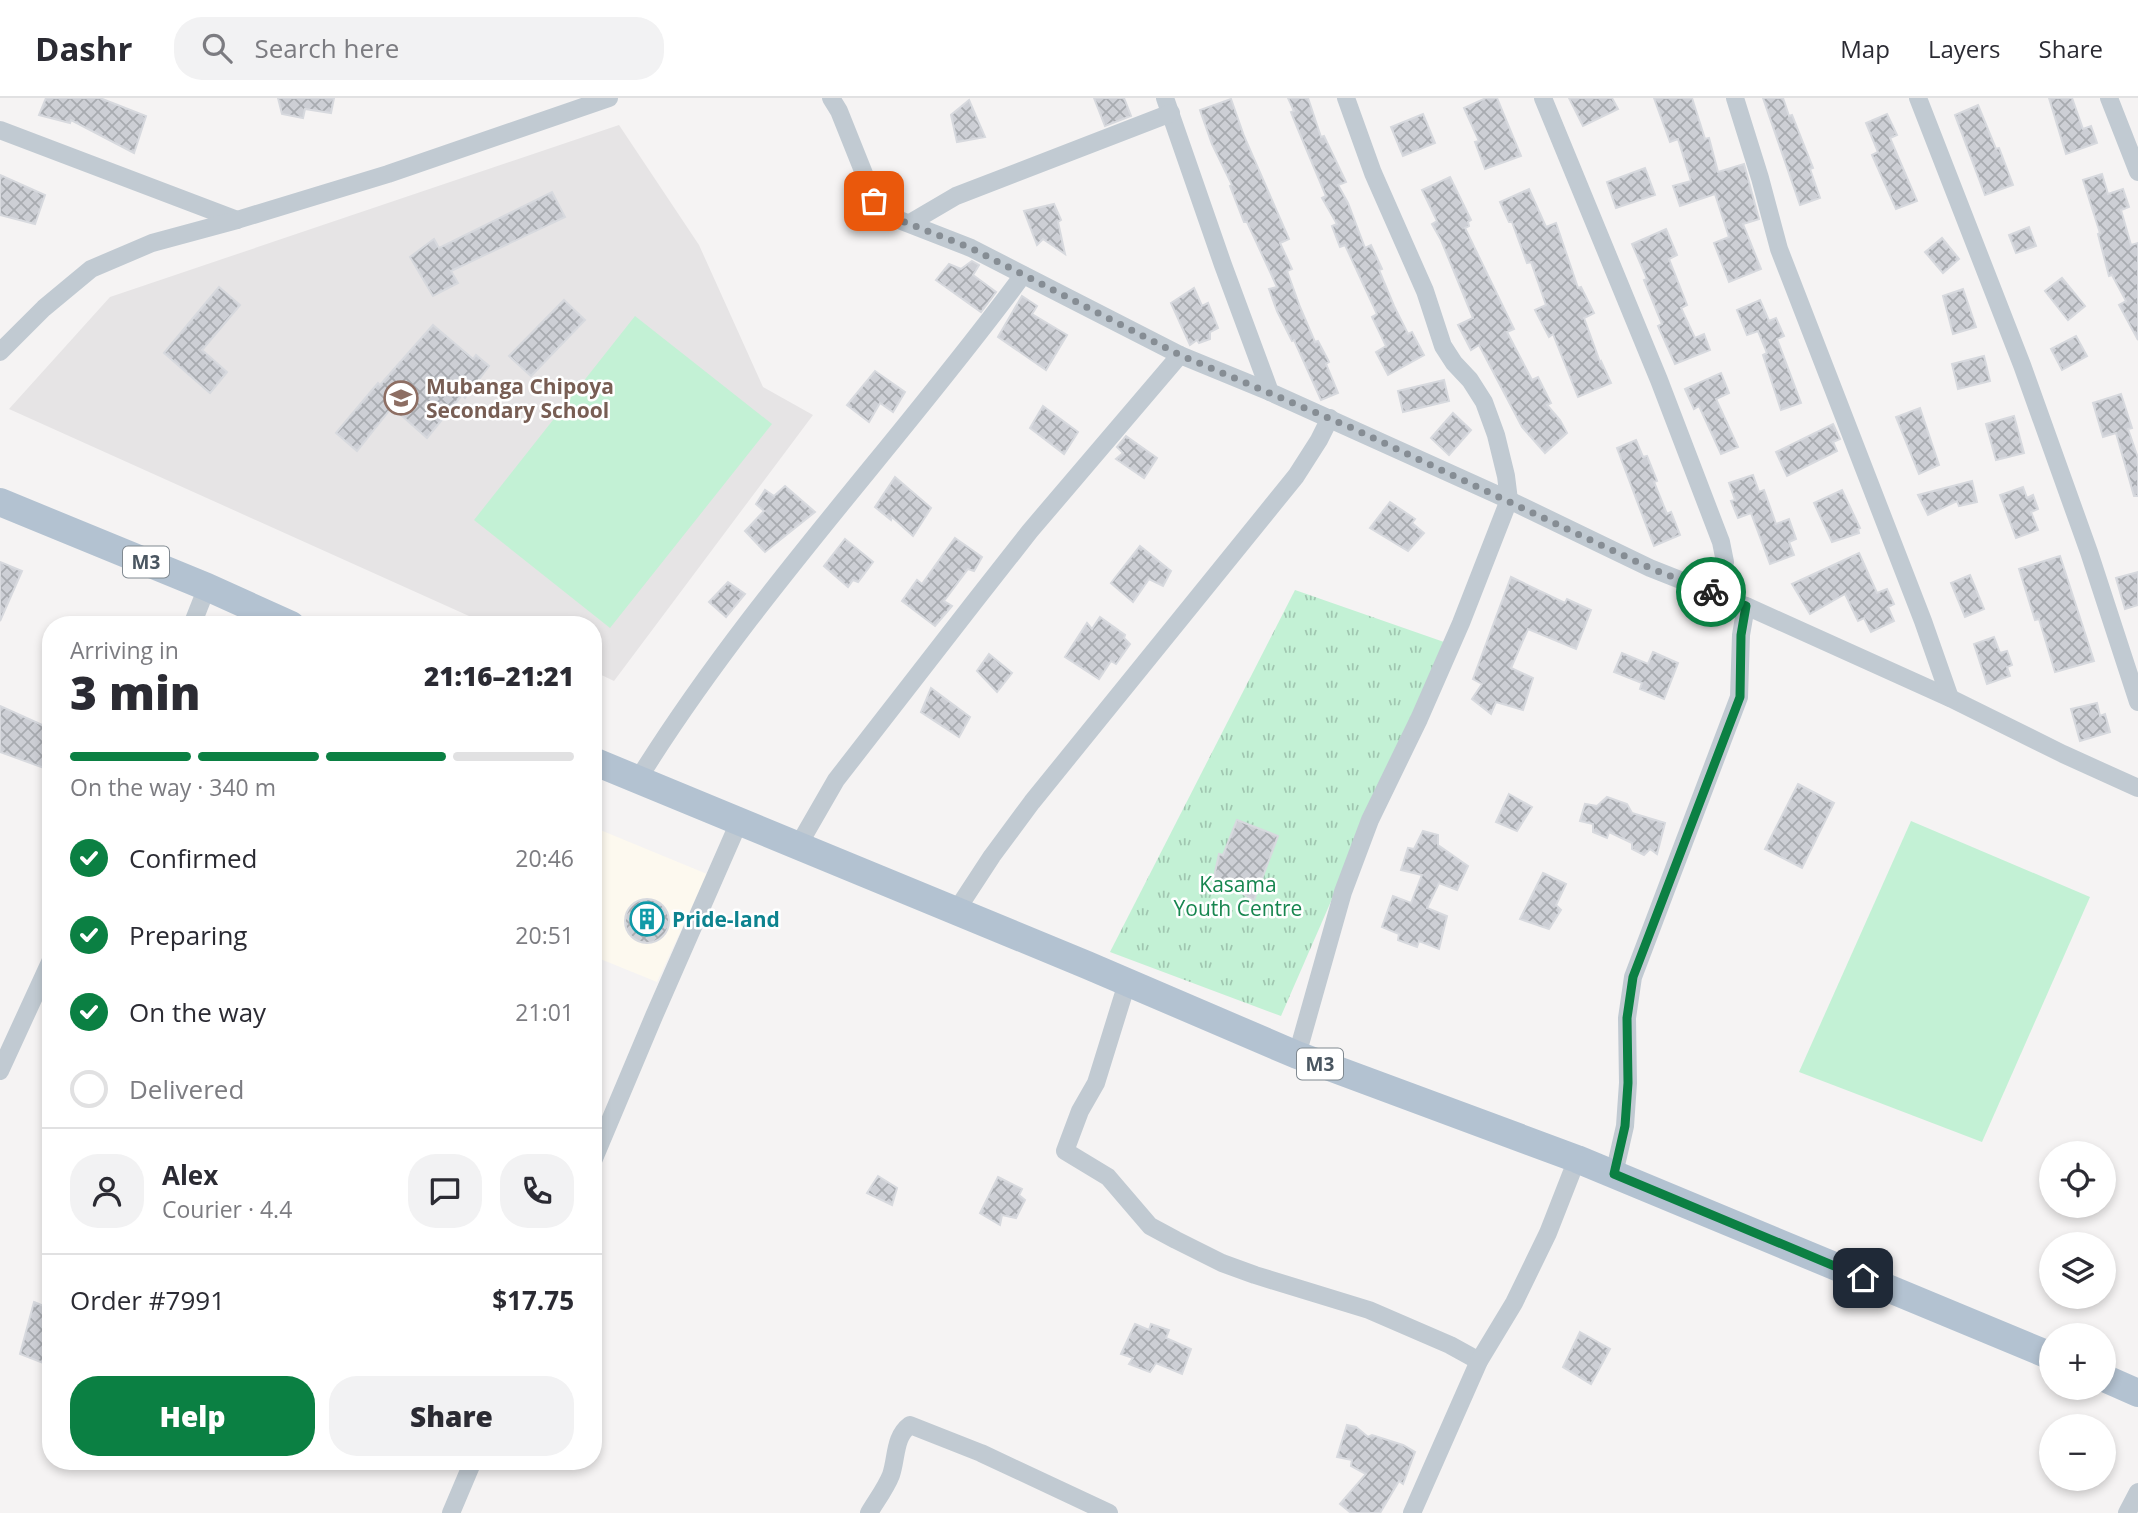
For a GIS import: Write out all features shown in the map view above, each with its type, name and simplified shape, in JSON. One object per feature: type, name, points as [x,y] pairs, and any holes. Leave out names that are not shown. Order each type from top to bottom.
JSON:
[{"type":"main road","name":"M3","points":[[0,502],[208,587],[271,616]]},
{"type":"main road","name":"M3","points":[[602,765],[1297,1055],[1577,1159],[2039,1351]]},
{"type":"main road","points":[[2116,1383],[2138,1393]]},
{"type":"street","points":[[0,352],[44,308],[91,269],[152,243],[388,174],[609,98]]},
{"type":"street","points":[[831,98],[839,111],[874,201],[889,216],[971,248],[1180,355],[1330,418],[1650,568],[1746,606],[1950,698],[2138,788]]},
{"type":"street","points":[[1297,1055],[1343,892],[1370,820],[1456,635],[1508,500],[1506,476],[1496,435],[1484,402],[1443,346],[1425,291],[1373,173],[1346,98]]},
{"type":"street","points":[[1543,98],[1659,380],[1721,542],[1725,562],[1714,593]]},
{"type":"street","points":[[1735,98],[1779,248],[1923,621],[1950,698]]},
{"type":"street","points":[[1918,98],[2026,377],[2089,552],[2138,702]]},
{"type":"street","points":[[2109,98],[2138,172]]},
{"type":"street","points":[[910,223],[956,196],[1168,106],[1270,392]]},
{"type":"street","points":[[0,130],[237,220]]},
{"type":"street","points":[[638,781],[676,719],[754,612],[923,406],[1023,275]]},
{"type":"street","points":[[798,846],[836,780],[1030,531],[1180,355]]},
{"type":"street","points":[[956,911],[1032,802],[1296,476],[1330,418]]},
{"type":"street","points":[[196,616],[208,587]]},
{"type":"street","points":[[1614,1174],[1625,1126],[1628,1083],[1627,1018],[1633,977],[1740,697],[1741,635],[1746,606]]},
{"type":"street","points":[[602,1140],[739,822]]},
{"type":"street","points":[[0,1070],[42,979]]},
{"type":"street","points":[[1127,983],[1096,1083],[1080,1111],[1065,1150],[1108,1177],[1150,1226],[1176,1240],[1222,1263],[1255,1275],[1369,1310],[1450,1345],[1479,1361]]},
{"type":"street","points":[[1412,1513],[1479,1361],[1514,1303],[1543,1245],[1577,1159]]},
{"type":"street","points":[[869,1513],[891,1475],[900,1437],[910,1425],[981,1453],[1109,1513]]},
{"type":"street","points":[[452,1513],[469,1470]]},
{"type":"street","points":[[2127,1513],[2138,1492]]},
{"type":"shaded area","name":"Mubanga Chipoya Secondary School","points":[[619,125],[699,245],[763,387],[813,415],[614,681],[602,675],[602,616],[469,616],[9,409],[110,297]]},
{"type":"shaded area","points":[[602,831],[707,874],[657,982],[602,960]]},
{"type":"green space","points":[[635,316],[772,424],[610,628],[602,622],[602,616],[595,616],[474,520]]},
{"type":"green space","name":"Kasama Youth Centre","points":[[1295,590],[1444,642],[1281,1016],[1110,952]]},
{"type":"green space","points":[[1911,821],[2090,897],[1982,1142],[1799,1072]]},
{"type":"building","points":[[46,98],[100,98],[146,116],[134,153],[71,120],[70,123],[39,115]]},
{"type":"building","points":[[278,98],[334,98],[331,113],[305,109],[303,118],[282,114]]},
{"type":"building","points":[[1094,98],[1124,98],[1131,116],[1105,126]]},
{"type":"building","points":[[1288,98],[1308,98],[1321,137],[1324,136],[1346,182],[1338,185],[1348,203],[1365,248],[1371,245],[1394,306],[1408,334],[1412,332],[1424,355],[1388,375],[1376,352],[1386,346],[1372,317],[1377,314],[1345,245],[1340,247],[1332,226],[1337,224],[1322,198],[1326,196],[1291,112],[1294,111]]},
{"type":"building","points":[[1486,98],[1497,98],[1521,156],[1485,169],[1475,142],[1479,141],[1464,108]]},
{"type":"building","points":[[1569,98],[1612,98],[1618,109],[1583,126]]},
{"type":"building","points":[[1654,98],[1692,98],[1705,139],[1709,138],[1718,172],[1744,164],[1759,219],[1743,224],[1761,269],[1729,282],[1714,243],[1729,237],[1715,194],[1680,206],[1673,186],[1691,181],[1678,139],[1670,142]]},
{"type":"building","points":[[1763,98],[1783,98],[1813,168],[1810,169],[1820,198],[1800,205]]},
{"type":"building","points":[[2049,98],[2072,98],[2083,129],[2091,126],[2097,143],[2066,154]]},
{"type":"building","points":[[1231,99],[1244,136],[1289,239],[1280,243],[1292,269],[1287,271],[1300,307],[1315,342],[1318,341],[1329,362],[1326,364],[1338,393],[1321,400],[1294,340],[1292,341],[1277,311],[1269,289],[1277,287],[1247,222],[1244,222],[1230,186],[1232,185],[1212,144],[1200,110]]},
{"type":"building","points":[[969,100],[985,137],[957,142],[951,115]]},
{"type":"building","points":[[1978,105],[2013,185],[1985,195],[1955,115]]},
{"type":"building","points":[[1423,114],[1435,143],[1403,156],[1391,127]]},
{"type":"building","points":[[1887,114],[1897,135],[1890,138],[1917,201],[1896,209],[1872,155],[1878,152],[1866,123]]},
{"type":"building","points":[[1645,168],[1655,195],[1616,208],[1607,182]]},
{"type":"building","points":[[2102,174],[2108,194],[2123,189],[2129,207],[2121,210],[2131,245],[2138,243],[2138,340],[2119,305],[2126,301],[2112,275],[2109,276],[2098,234],[2100,233],[2083,180]]},
{"type":"building","points":[[0,175],[45,195],[35,224],[0,215]]},
{"type":"building","points":[[1450,177],[1471,220],[1465,228],[1514,329],[1507,332],[1532,380],[1538,377],[1551,403],[1547,405],[1567,433],[1545,453],[1522,427],[1479,345],[1471,350],[1458,325],[1473,318],[1432,224],[1437,221],[1422,190]]},
{"type":"building","points":[[1529,189],[1546,227],[1556,223],[1578,288],[1581,287],[1594,313],[1584,318],[1600,362],[1611,383],[1578,397],[1553,334],[1549,337],[1535,310],[1546,305],[1531,262],[1527,263],[1512,222],[1509,222],[1500,202]]},
{"type":"building","points":[[552,192],[565,217],[451,271],[458,283],[433,296],[410,257],[434,239],[439,248]]},
{"type":"building","points":[[1054,204],[1061,220],[1058,222],[1065,254],[1043,239],[1037,245],[1024,211]]},
{"type":"building","points":[[2029,227],[2036,246],[2016,253],[2009,235]]},
{"type":"building","points":[[1666,229],[1677,255],[1669,259],[1687,305],[1681,308],[1695,338],[1704,334],[1710,350],[1675,364],[1658,326],[1662,324],[1632,244]]},
{"type":"building","points":[[1942,238],[1959,259],[1943,273],[1925,252]]},
{"type":"building","points":[[972,261],[979,265],[973,275],[996,292],[981,312],[936,280],[949,264],[961,269]]},
{"type":"building","points":[[2062,278],[2085,306],[2068,320],[2045,291]]},
{"type":"building","points":[[219,287],[240,305],[202,350],[227,372],[210,393],[164,353]]},
{"type":"building","points":[[1194,288],[1202,306],[1208,303],[1218,328],[1210,332],[1210,339],[1199,343],[1197,340],[1190,345],[1171,303]]},
{"type":"building","points":[[1963,289],[1976,327],[1953,334],[1943,296]]},
{"type":"building","points":[[1022,296],[1037,306],[1032,314],[1067,335],[1046,370],[998,337]]},
{"type":"building","points":[[564,300],[585,320],[531,376],[509,356]]},
{"type":"building","points":[[1760,300],[1769,321],[1776,318],[1784,336],[1777,339],[1801,403],[1781,410],[1763,355],[1767,353],[1758,331],[1747,335],[1737,310]]},
{"type":"building","points":[[433,325],[473,359],[476,355],[489,366],[465,398],[462,395],[427,438],[392,407],[357,451],[336,433],[378,383],[380,385]]},
{"type":"building","points":[[2076,336],[2087,356],[2062,370],[2051,349]]},
{"type":"building","points":[[1984,356],[1990,381],[1958,389],[1952,364]]},
{"type":"building","points":[[875,371],[905,392],[893,412],[880,403],[869,422],[847,405]]},
{"type":"building","points":[[1721,373],[1729,393],[1716,399],[1738,447],[1721,454],[1699,406],[1694,409],[1685,389]]},
{"type":"building","points":[[1444,380],[1449,401],[1403,412],[1398,391]]},
{"type":"building","points":[[2121,394],[2132,428],[2128,429],[2138,458],[2138,496],[2134,496],[2116,433],[2103,437],[2093,403]]},
{"type":"building","points":[[1043,406],[1078,432],[1064,454],[1030,428]]},
{"type":"building","points":[[1920,408],[1939,465],[1919,474],[1896,417]]},
{"type":"building","points":[[1453,413],[1471,430],[1449,455],[1431,438]]},
{"type":"building","points":[[2014,416],[2024,453],[1996,460],[1986,424]]},
{"type":"building","points":[[1833,424],[1840,439],[1833,442],[1837,451],[1787,476],[1776,452]]},
{"type":"building","points":[[1126,436],[1157,458],[1144,478],[1116,459],[1123,453],[1117,447]]},
{"type":"building","points":[[1636,440],[1643,457],[1647,456],[1667,514],[1671,512],[1680,535],[1654,546],[1617,448]]},
{"type":"building","points":[[1753,475],[1759,492],[1764,490],[1776,524],[1789,519],[1796,539],[1789,542],[1794,555],[1770,564],[1751,513],[1738,518],[1731,501],[1735,500],[1729,483]]},
{"type":"building","points":[[895,477],[931,508],[913,536],[892,517],[891,520],[875,507]]},
{"type":"building","points":[[1972,481],[1977,502],[1959,506],[1957,501],[1928,515],[1918,495]]},
{"type":"building","points":[[785,486],[815,512],[765,552],[745,531],[764,511],[756,504],[765,490],[774,496]]},
{"type":"building","points":[[2023,487],[2027,498],[2033,495],[2038,509],[2031,512],[2038,530],[2016,538],[2000,495]]},
{"type":"building","points":[[1842,490],[1860,528],[1859,533],[1832,542],[1814,503]]},
{"type":"building","points":[[1390,502],[1415,519],[1412,523],[1424,533],[1408,551],[1370,528]]},
{"type":"building","points":[[955,538],[982,557],[974,571],[968,569],[944,601],[952,606],[935,626],[902,601],[917,580],[922,584]]},
{"type":"building","points":[[845,539],[873,562],[858,582],[853,580],[848,587],[824,566]]},
{"type":"building","points":[[1140,546],[1171,571],[1163,586],[1149,579],[1133,602],[1111,583]]},
{"type":"building","points":[[1859,553],[1877,593],[1887,589],[1894,604],[1888,607],[1894,621],[1871,632],[1864,618],[1858,621],[1845,594],[1810,614],[1792,584]]},
{"type":"building","points":[[2060,556],[2094,661],[2055,672],[2039,619],[2035,620],[2019,569]]},
{"type":"building","points":[[0,562],[22,571],[0,621]]},
{"type":"building","points":[[2138,572],[2138,605],[2125,609],[2116,578]]},
{"type":"building","points":[[1970,575],[1984,609],[1965,617],[1951,583]]},
{"type":"building","points":[[1511,577],[1565,603],[1567,599],[1591,610],[1576,649],[1528,629],[1511,668],[1533,678],[1523,710],[1496,702],[1491,714],[1472,699],[1482,684],[1473,679]]},
{"type":"building","points":[[728,582],[745,594],[726,617],[709,602]]},
{"type":"building","points":[[1100,617],[1125,635],[1124,638],[1130,644],[1116,664],[1111,661],[1099,679],[1065,657],[1087,623],[1092,629]]},
{"type":"building","points":[[1994,637],[2000,653],[2007,651],[2012,665],[2007,667],[2010,676],[1987,684],[1974,644]]},
{"type":"building","points":[[1653,652],[1678,663],[1664,699],[1640,689],[1642,683],[1614,672],[1622,653],[1648,664]]},
{"type":"building","points":[[989,654],[1012,673],[997,692],[977,671]]},
{"type":"building","points":[[931,688],[970,717],[959,737],[921,712]]},
{"type":"building","points":[[2097,703],[2100,716],[2105,714],[2110,732],[2080,741],[2071,709]]},
{"type":"building","points":[[0,706],[42,725],[42,767],[0,752]]},
{"type":"building","points":[[1798,784],[1834,803],[1802,868],[1765,849]]},
{"type":"building","points":[[1509,794],[1532,807],[1517,831],[1496,822]]},
{"type":"building","points":[[1607,797],[1627,804],[1632,813],[1665,823],[1657,854],[1650,849],[1644,855],[1632,849],[1632,843],[1609,832],[1607,838],[1593,832],[1593,824],[1580,821],[1585,804],[1597,806]]},
{"type":"building","points":[[1237,820],[1278,836],[1254,900],[1214,877],[1219,854],[1223,855]]},
{"type":"building","points":[[1423,831],[1438,835],[1438,845],[1468,866],[1457,890],[1439,883],[1427,908],[1447,916],[1439,949],[1419,941],[1417,947],[1398,940],[1399,934],[1382,927],[1393,896],[1411,903],[1422,875],[1401,870],[1408,848],[1414,849]]},
{"type":"building","points":[[1543,873],[1566,884],[1556,905],[1561,910],[1549,929],[1520,919]]},
{"type":"building","name":"Pride-land","points":[[647,899],[663,905],[669,921],[663,937],[647,943],[631,937],[625,921],[631,905]]},
{"type":"building","points":[[878,1176],[897,1188],[892,1205],[867,1193]]},
{"type":"building","points":[[998,1177],[1022,1189],[1019,1195],[1025,1200],[1016,1218],[1002,1215],[1000,1225],[980,1213]]},
{"type":"building","points":[[34,1302],[42,1305],[42,1363],[20,1354]]},
{"type":"building","points":[[1135,1324],[1149,1330],[1151,1324],[1169,1330],[1166,1338],[1191,1349],[1182,1374],[1156,1363],[1150,1372],[1129,1364],[1133,1358],[1121,1354]]},
{"type":"building","points":[[1580,1332],[1610,1349],[1591,1384],[1563,1367]]},
{"type":"building","points":[[1347,1425],[1356,1427],[1368,1437],[1372,1435],[1415,1452],[1403,1484],[1399,1481],[1380,1513],[1351,1513],[1340,1504],[1366,1474],[1351,1466],[1352,1460],[1337,1457]]},
{"type":"way so far","points":[[874,201],[889,216],[971,248],[1180,355],[1352,428],[1650,568],[1711,592]]},
{"type":"place","name":"Mubanga Chipoya Secondary School","points":[[401,398]]},
{"type":"place","name":"Pride-land","points":[[647,919]]},
{"type":"route","points":[[1711,592],[1746,606],[1741,635],[1740,697],[1633,977],[1627,1018],[1628,1083],[1625,1126],[1614,1174],[1863,1278]]}]
